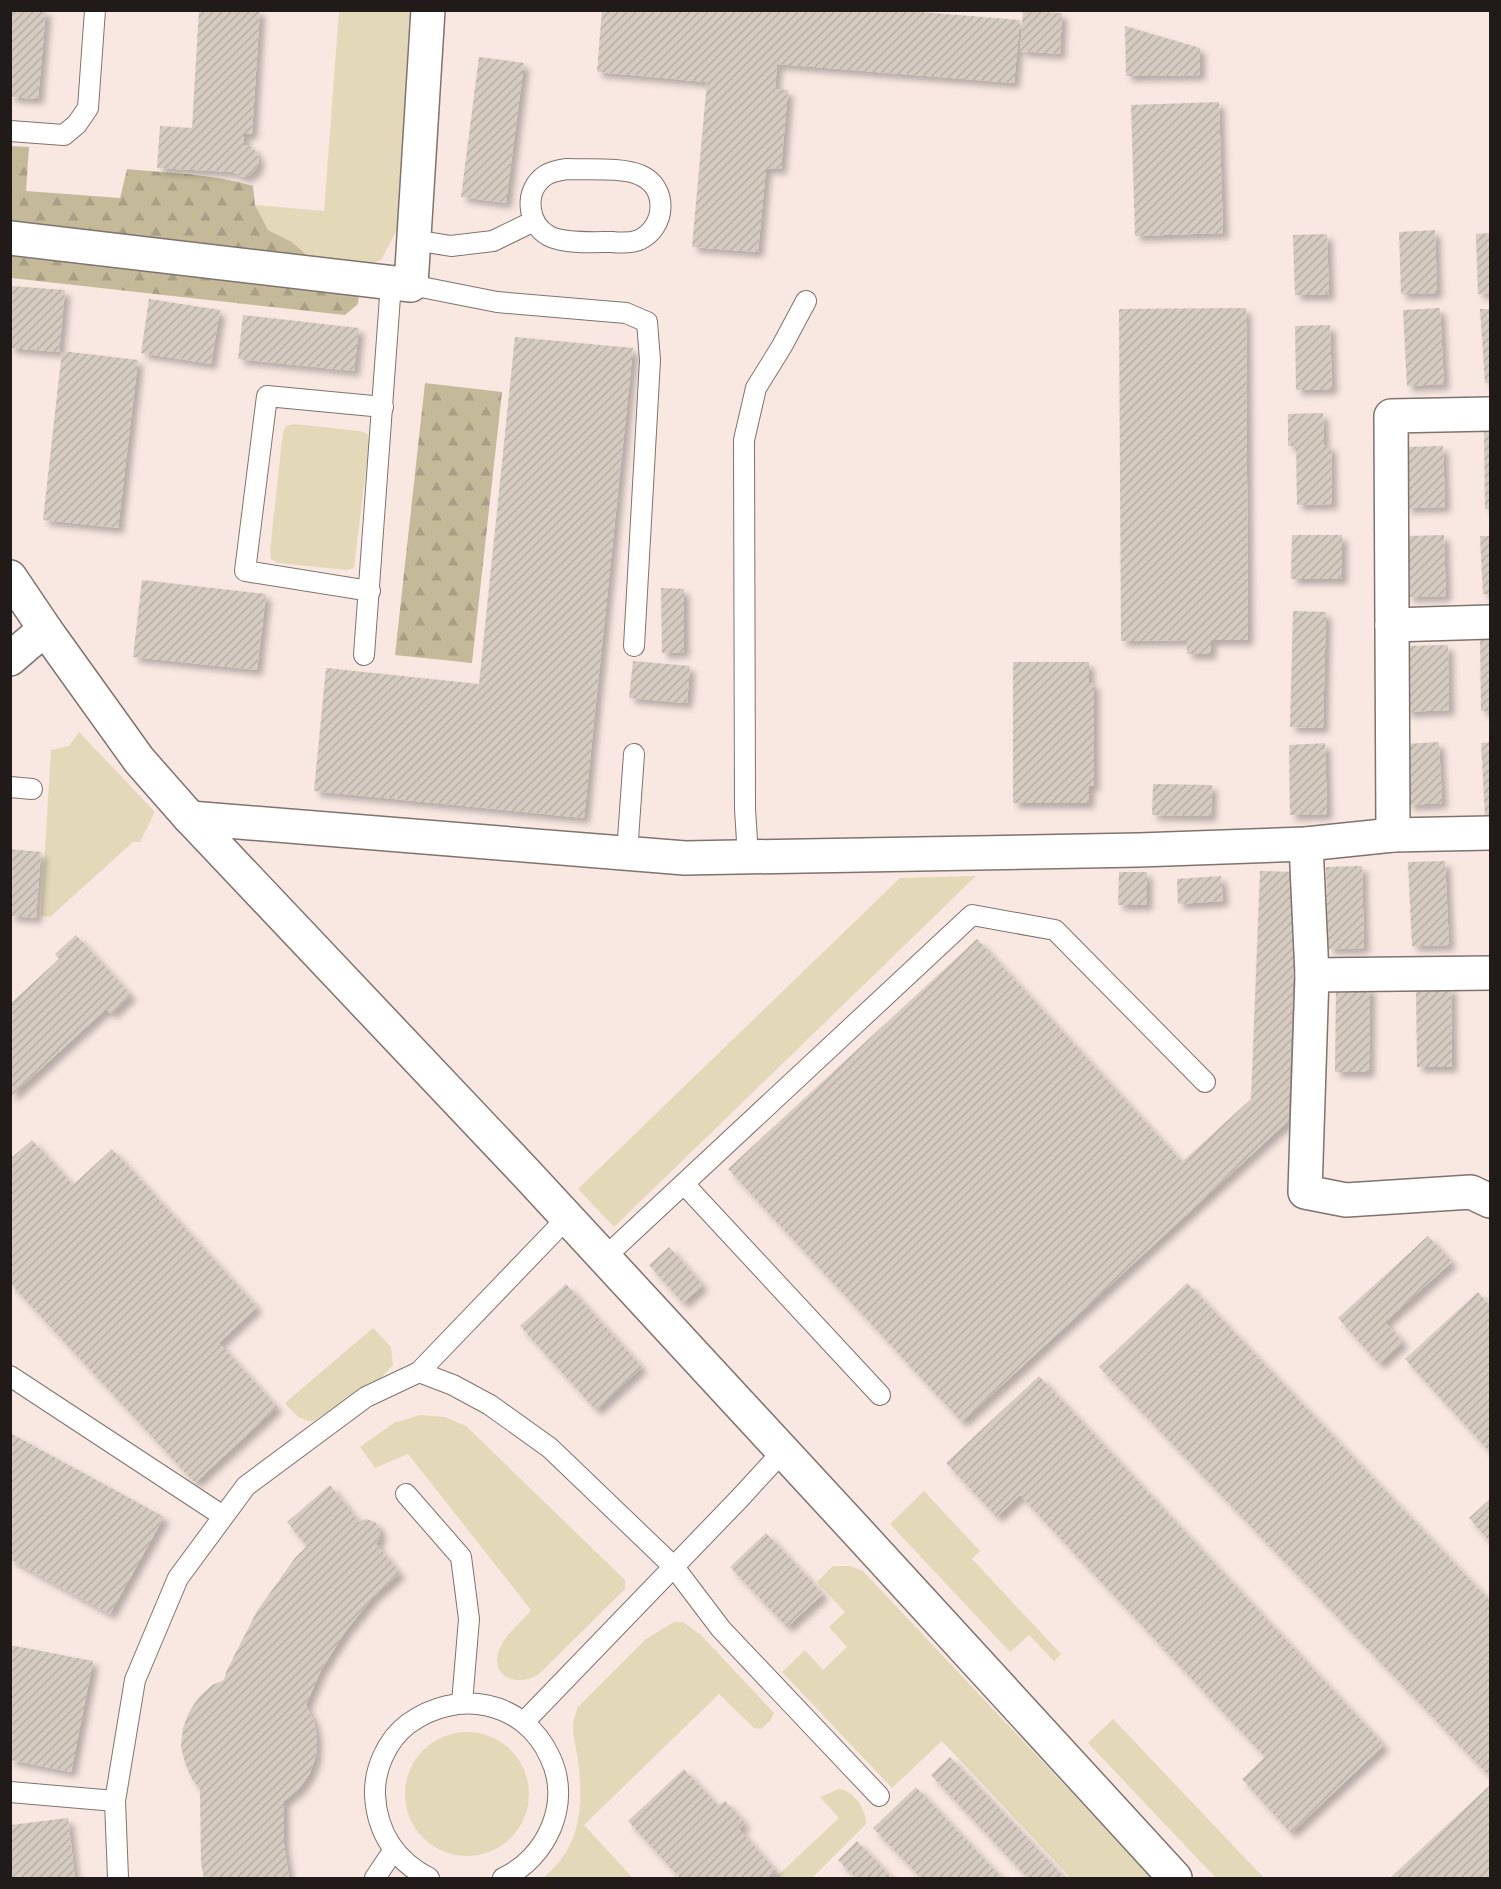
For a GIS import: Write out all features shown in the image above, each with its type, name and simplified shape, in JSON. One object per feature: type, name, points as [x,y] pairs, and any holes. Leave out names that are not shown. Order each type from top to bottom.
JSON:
[{"type":"street","points":[[10,238],[401,284],[414,240],[429,10]]},
{"type":"street","points":[[1393,835],[1391,416],[1491,414]]},
{"type":"street","points":[[10,577],[139,760],[190,818],[567,1218],[1175,1878]]},
{"type":"street","points":[[1392,625],[1491,622]]},
{"type":"street","points":[[10,659],[45,629]]},
{"type":"street","points":[[190,818],[685,858],[1128,850],[1306,844],[1393,835],[1491,833]]},
{"type":"street","points":[[1306,844],[1312,975],[1305,1192],[1346,1200],[1471,1192],[1491,1201]]},
{"type":"street","points":[[1312,975],[1491,973]]},
{"type":"lane","points":[[10,130],[64,135],[77,124],[88,108],[95,10]]},
{"type":"lane","points":[[567,169],[627,172],[641,175],[652,183],[659,195],[661,209],[658,222],[650,233],[638,241],[624,243],[552,238],[541,231],[534,221],[531,197],[544,176],[555,171],[567,169]]},
{"type":"lane","points":[[414,240],[451,246],[493,241],[534,221]]},
{"type":"lane","points":[[364,655],[383,407],[401,284],[497,302],[626,314],[647,322],[650,360],[634,646]]},
{"type":"lane","points":[[748,857],[745,809],[744,440],[756,388],[806,301]]},
{"type":"lane","points":[[370,591],[245,571],[267,396],[383,407]]},
{"type":"lane","points":[[627,853],[634,754]]},
{"type":"lane","points":[[10,787],[32,789]]},
{"type":"lane","points":[[604,1258],[972,915],[1055,930],[1205,1082]]},
{"type":"lane","points":[[684,1184],[880,1395]]},
{"type":"lane","points":[[118,1878],[115,1801],[135,1680],[178,1578],[246,1486],[366,1397],[419,1372],[567,1218]]},
{"type":"lane","points":[[419,1372],[453,1385],[490,1405],[550,1448],[674,1567],[721,1629],[879,1796]]},
{"type":"lane","points":[[10,1376],[223,1516]]},
{"type":"lane","points":[[524,1722],[783,1451]]},
{"type":"lane","points":[[406,1494],[461,1557],[469,1619],[462,1703]]},
{"type":"lane","points":[[429,1878],[409,1867],[393,1851],[382,1832],[376,1810],[375,1788],[379,1766],[388,1746],[402,1729],[420,1715],[440,1706],[462,1703],[494,1707],[524,1722],[539,1738],[551,1757],[557,1778],[558,1801],[554,1822],[545,1843],[531,1860],[513,1874],[502,1878]]},
{"type":"lane","points":[[10,1792],[115,1801]]},
{"type":"lane","points":[[375,1878],[393,1851]]},
{"type":"shaded area","points":[[339,11],[415,11],[398,228],[381,260],[362,266],[314,262],[292,242],[268,230],[255,205],[324,211]]},
{"type":"shaded area","points":[[294,424],[360,431],[368,434],[369,445],[354,568],[347,570],[278,563],[271,559],[270,550],[283,432],[286,426]]},
{"type":"shaded area","points":[[79,732],[155,812],[140,842],[133,842],[50,917],[41,916],[51,750],[69,746]]},
{"type":"shaded area","points":[[976,876],[614,1227],[578,1189],[900,878]]},
{"type":"shaded area","points":[[373,1328],[391,1347],[393,1365],[379,1380],[313,1421],[304,1420],[294,1413],[285,1403]]},
{"type":"shaded area","points":[[420,1415],[445,1417],[466,1426],[625,1580],[625,1589],[539,1674],[531,1678],[514,1680],[507,1677],[498,1667],[497,1659],[505,1639],[531,1610],[408,1454],[375,1468],[360,1447],[394,1423]]},
{"type":"shaded area","points":[[924,1491],[980,1551],[972,1559],[1061,1654],[1054,1661],[1029,1635],[1010,1652],[890,1524]]},
{"type":"shaded area","points":[[833,1566],[850,1566],[863,1571],[1152,1878],[1071,1878],[942,1741],[892,1788],[782,1672],[805,1650],[823,1670],[847,1647],[829,1627],[845,1612],[817,1582]]},
{"type":"shaded area","points":[[674,1622],[683,1622],[701,1635],[774,1713],[771,1720],[761,1729],[754,1728],[719,1694],[584,1825],[633,1878],[543,1878],[556,1866],[565,1853],[577,1825],[580,1810],[580,1778],[573,1728],[578,1707],[646,1639]]},
{"type":"shaded area","points":[[1113,1719],[1264,1878],[1216,1878],[1088,1743]]},
{"type":"shaded area","points":[[467,1732],[491,1737],[511,1750],[524,1770],[529,1794],[524,1818],[511,1838],[491,1851],[467,1856],[443,1851],[423,1838],[410,1818],[405,1794],[410,1770],[423,1750],[443,1737]]},
{"type":"shaded area","points":[[839,1789],[850,1793],[858,1802],[864,1812],[866,1824],[812,1878],[775,1878],[839,1818],[820,1797]]},
{"type":"green space","points":[[10,146],[29,147],[26,191],[120,198],[127,169],[207,176],[253,186],[255,205],[268,230],[292,242],[314,262],[11,228]]},
{"type":"green space","points":[[11,249],[359,294],[358,304],[345,315],[11,278]]},
{"type":"green space","points":[[425,383],[502,392],[472,663],[395,655]]},
{"type":"building","points":[[10,10],[46,10],[38,99],[10,97]]},
{"type":"building","points":[[199,10],[260,10],[252,134],[244,134],[244,145],[252,147],[257,153],[259,162],[250,175],[242,177],[233,172],[157,168],[160,126],[192,128]]},
{"type":"building","points":[[602,10],[897,10],[1020,20],[1014,83],[777,64],[775,89],[788,90],[781,169],[766,168],[758,252],[692,247],[707,82],[597,72]]},
{"type":"building","points":[[1023,11],[1062,13],[1060,54],[1020,51]]},
{"type":"building","points":[[1125,26],[1200,48],[1200,75],[1126,76]]},
{"type":"building","points":[[479,57],[524,63],[506,203],[461,197]]},
{"type":"building","points":[[1219,102],[1223,233],[1135,236],[1131,105]]},
{"type":"building","points":[[1435,230],[1437,293],[1401,294],[1399,232]]},
{"type":"building","points":[[1490,233],[1490,293],[1478,294],[1476,234]]},
{"type":"building","points":[[1327,234],[1329,295],[1295,295],[1293,235]]},
{"type":"building","points":[[10,286],[65,290],[59,352],[10,348]]},
{"type":"building","points":[[149,299],[220,310],[211,364],[141,353]]},
{"type":"building","points":[[1246,308],[1248,640],[1211,640],[1211,654],[1187,654],[1187,640],[1121,641],[1119,309]]},
{"type":"building","points":[[1440,308],[1444,384],[1407,386],[1403,310]]},
{"type":"building","points":[[1480,309],[1490,309],[1490,383],[1485,383]]},
{"type":"building","points":[[243,315],[359,328],[354,371],[238,359]]},
{"type":"building","points":[[1330,325],[1332,389],[1296,390],[1295,326]]},
{"type":"building","points":[[515,337],[633,348],[584,818],[314,791],[326,668],[479,684]]},
{"type":"building","points":[[62,351],[138,360],[118,528],[43,520]]},
{"type":"building","points":[[1323,413],[1324,446],[1331,445],[1332,504],[1297,505],[1296,446],[1288,446],[1288,414]]},
{"type":"building","points":[[1484,430],[1490,430],[1490,509],[1485,509]]},
{"type":"building","points":[[1443,446],[1445,507],[1406,508],[1404,447]]},
{"type":"building","points":[[1292,535],[1342,535],[1342,579],[1291,579]]},
{"type":"building","points":[[1444,535],[1446,596],[1408,597],[1406,536]]},
{"type":"building","points":[[1480,536],[1490,536],[1490,594],[1483,594]]},
{"type":"building","points":[[142,580],[266,594],[257,670],[133,657]]},
{"type":"building","points":[[661,588],[684,589],[684,652],[662,653]]},
{"type":"building","points":[[1293,611],[1326,612],[1323,728],[1290,727]]},
{"type":"building","points":[[1480,633],[1490,633],[1490,711],[1481,711]]},
{"type":"building","points":[[1448,645],[1449,710],[1406,712],[1404,646]]},
{"type":"building","points":[[633,661],[690,666],[687,703],[629,698]]},
{"type":"building","points":[[1013,662],[1089,662],[1089,683],[1094,683],[1094,786],[1089,786],[1089,803],[1013,803]]},
{"type":"building","points":[[1439,742],[1442,803],[1408,805],[1406,744]]},
{"type":"building","points":[[1490,742],[1490,815],[1485,815],[1481,743]]},
{"type":"building","points":[[1325,743],[1327,814],[1290,815],[1289,745]]},
{"type":"building","points":[[1153,784],[1212,785],[1211,816],[1152,815]]},
{"type":"building","points":[[10,849],[41,852],[36,918],[10,916]]},
{"type":"building","points":[[1445,861],[1449,945],[1412,946],[1408,862]]},
{"type":"building","points":[[1362,866],[1364,948],[1328,949],[1326,867]]},
{"type":"building","points":[[1260,871],[1297,872],[1288,1121],[962,1422],[728,1169],[977,939],[1182,1162],[1251,1099]]},
{"type":"building","points":[[1119,872],[1147,872],[1147,905],[1118,905]]},
{"type":"building","points":[[1221,876],[1223,901],[1178,904],[1177,879]]},
{"type":"building","points":[[76,935],[131,995],[111,1014],[106,1009],[10,1097],[10,1004],[59,959],[55,954]]},
{"type":"building","points":[[1336,987],[1370,987],[1369,1072],[1335,1072]]},
{"type":"building","points":[[1451,987],[1452,1067],[1417,1067],[1416,988]]},
{"type":"building","points":[[32,1140],[73,1185],[112,1149],[257,1307],[219,1343],[277,1407],[195,1483],[10,1283],[10,1159]]},
{"type":"building","points":[[1428,1236],[1452,1262],[1385,1322],[1403,1342],[1379,1364],[1338,1318]]},
{"type":"building","points":[[669,1247],[703,1285],[683,1303],[649,1265]]},
{"type":"building","points":[[1187,1283],[1490,1601],[1490,1777],[1099,1367]]},
{"type":"building","points":[[566,1284],[642,1367],[596,1410],[520,1326]]},
{"type":"building","points":[[1478,1292],[1490,1306],[1490,1452],[1405,1359]]},
{"type":"building","points":[[1039,1376],[1384,1745],[1291,1833],[1242,1779],[1265,1757],[1020,1495],[997,1517],[946,1463]]},
{"type":"building","points":[[10,1433],[164,1517],[110,1614],[10,1559]]},
{"type":"building","points":[[330,1485],[359,1522],[366,1519],[375,1522],[380,1529],[380,1538],[376,1544],[400,1573],[373,1597],[345,1632],[321,1670],[306,1705],[314,1721],[317,1739],[316,1756],[310,1773],[300,1788],[284,1801],[284,1844],[289,1878],[204,1878],[201,1864],[200,1789],[192,1779],[185,1763],[181,1746],[183,1728],[189,1712],[199,1697],[212,1685],[224,1680],[257,1611],[295,1558],[307,1546],[287,1522]]},
{"type":"building","points":[[1490,1499],[1490,1542],[1469,1518]]},
{"type":"building","points":[[766,1533],[823,1594],[787,1627],[730,1567]]},
{"type":"building","points":[[10,1645],[93,1661],[71,1772],[10,1760]]},
{"type":"building","points":[[950,1757],[1065,1878],[1028,1878],[931,1775]]},
{"type":"building","points":[[684,1769],[718,1806],[725,1801],[745,1823],[739,1829],[776,1871],[768,1878],[680,1878],[628,1821]]},
{"type":"building","points":[[1490,1785],[1490,1878],[1390,1878]]},
{"type":"building","points":[[916,1787],[1002,1878],[921,1878],[873,1828]]},
{"type":"building","points":[[68,1818],[75,1878],[10,1878],[10,1825]]},
{"type":"building","points":[[857,1841],[892,1878],[856,1878],[838,1860]]}]
